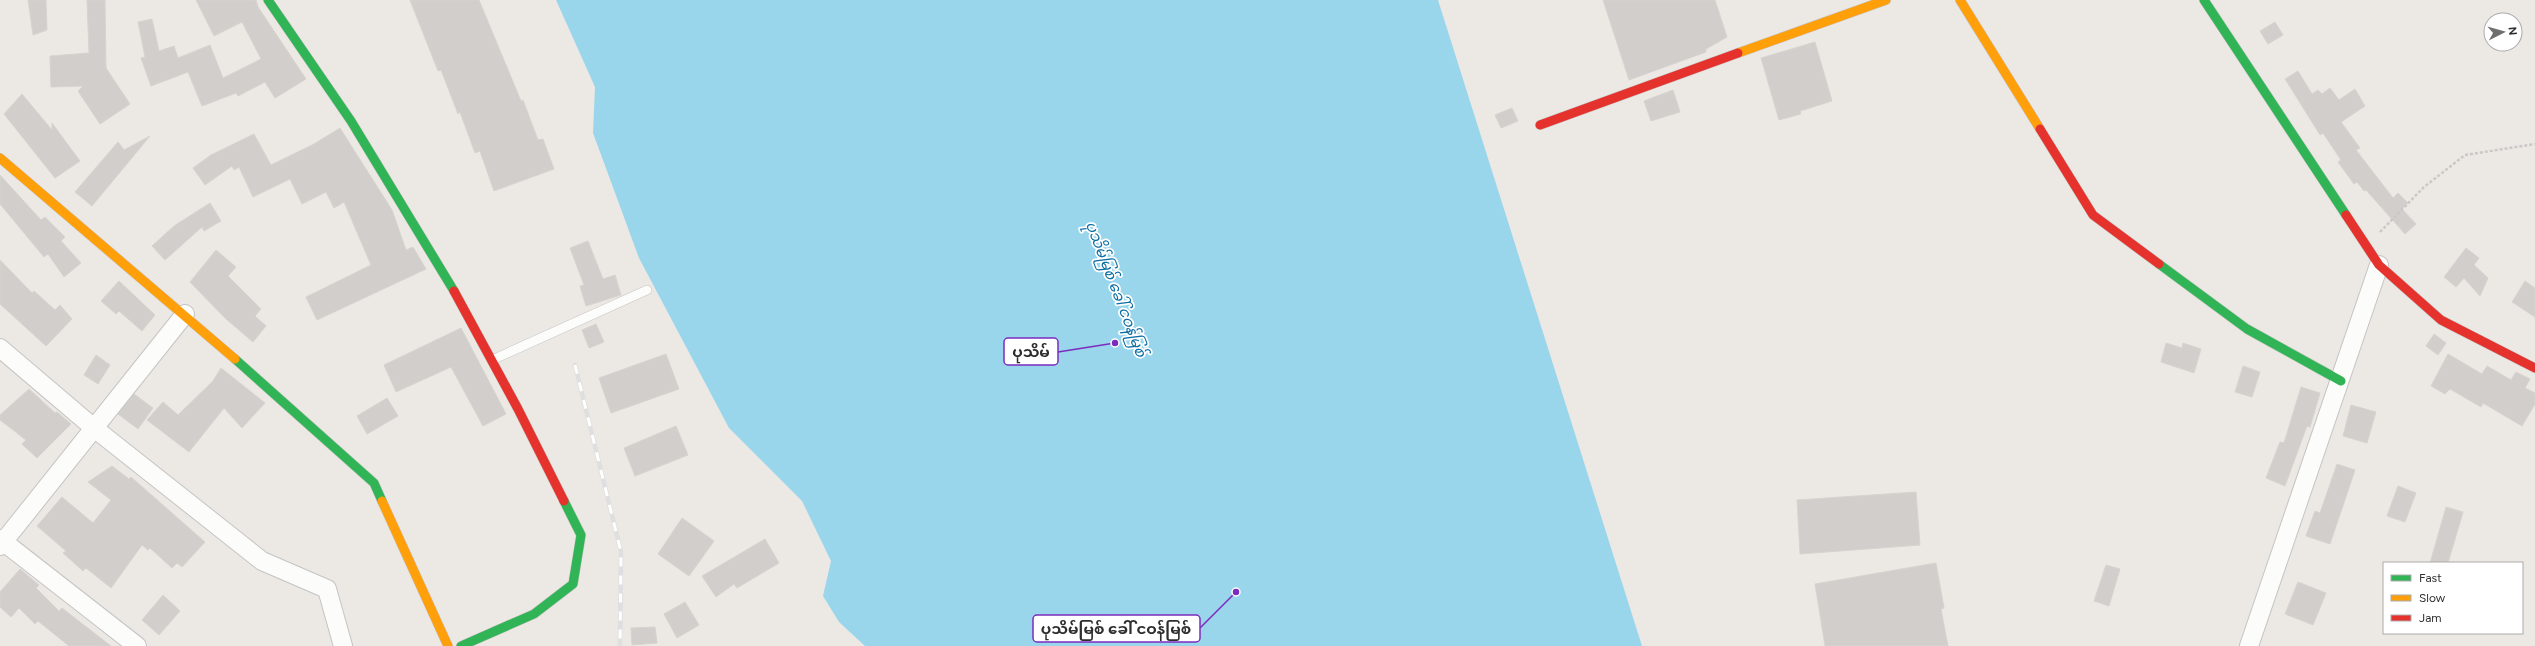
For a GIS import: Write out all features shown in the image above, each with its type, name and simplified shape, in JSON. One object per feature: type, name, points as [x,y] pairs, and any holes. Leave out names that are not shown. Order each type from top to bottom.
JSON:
[{"type":"street","points":[[268,0],[351,121],[395,191],[492,360],[581,535],[573,584],[534,614],[461,646]]},
{"type":"street","points":[[1540,126],[1670,80],[1676,76],[1886,0]]},
{"type":"street","points":[[1960,0],[2093,215],[2247,330],[2341,382]]},
{"type":"street","points":[[2204,0],[2379,265],[2442,320],[2535,368]]},
{"type":"street","points":[[0,158],[185,314],[374,483],[448,646]]},
{"type":"street","points":[[2249,646],[2341,382],[2379,265]]},
{"type":"street","points":[[137,646],[1,542],[185,314]]},
{"type":"street","points":[[0,348],[94,428],[262,561],[327,589],[343,646]]},
{"type":"lane","points":[[492,360],[647,290]]},
{"type":"path","points":[[2367,246],[2424,187],[2466,155],[2535,144]]},
{"type":"water","points":[[556,0],[1438,0],[1642,646],[865,646],[839,622],[823,596],[831,561],[802,501],[729,428],[639,258],[593,133],[595,87]]},
{"type":"building","points":[[28,0],[46,0],[47,30],[33,35]]},
{"type":"building","points":[[87,0],[105,0],[106,68],[130,104],[100,124],[78,91],[83,86],[51,87],[50,56],[89,53]]},
{"type":"building","points":[[196,0],[256,0],[258,7],[306,79],[275,98],[265,82],[238,96],[236,93],[202,106],[188,72],[151,86],[141,58],[145,57],[138,22],[152,19],[159,51],[174,46],[178,58],[210,45],[223,78],[261,59],[242,22],[214,36]]},
{"type":"building","points":[[410,0],[479,0],[521,101],[523,100],[538,140],[543,139],[554,169],[494,191],[480,151],[475,153],[460,112],[458,114],[441,70],[438,71]]},
{"type":"building","points":[[1603,0],[1715,0],[1727,37],[1706,49],[1706,52],[1629,80]]},
{"type":"building","points":[[2275,22],[2283,35],[2268,44],[2260,31]]},
{"type":"building","points":[[1815,42],[1832,101],[1800,111],[1801,114],[1779,120],[1761,58]]},
{"type":"building","points":[[2298,71],[2312,94],[2318,90],[2322,94],[2330,88],[2339,100],[2355,89],[2365,106],[2341,122],[2360,148],[2356,150],[2393,198],[2398,193],[2408,203],[2402,209],[2416,224],[2405,234],[2366,190],[2364,191],[2357,182],[2354,184],[2338,162],[2341,160],[2323,133],[2320,135],[2285,79]]},
{"type":"building","points":[[1673,90],[1680,112],[1651,121],[1644,101]]},
{"type":"building","points":[[22,94],[52,130],[52,123],[80,161],[55,178],[4,114]]},
{"type":"building","points":[[1512,108],[1518,121],[1501,128],[1495,115]]},
{"type":"building","points":[[340,128],[392,210],[406,250],[413,247],[426,269],[317,320],[306,297],[371,265],[344,202],[334,208],[326,192],[302,204],[290,179],[253,197],[239,167],[234,170],[232,166],[205,185],[193,168],[211,155],[254,134],[271,165],[314,144]]},
{"type":"building","points":[[150,136],[92,206],[75,192],[118,142],[124,150]]},
{"type":"building","points":[[0,175],[41,220],[45,217],[65,237],[61,241],[81,263],[64,277],[48,254],[44,257],[0,204]]},
{"type":"building","points":[[210,203],[221,221],[204,231],[202,227],[165,260],[152,246],[174,226]]},
{"type":"building","points":[[588,241],[603,279],[615,275],[621,295],[586,306],[580,286],[584,285],[570,248]]},
{"type":"building","points":[[2466,248],[2479,258],[2474,265],[2488,278],[2480,296],[2464,278],[2456,287],[2444,277]]},
{"type":"building","points":[[216,250],[236,267],[228,276],[261,309],[255,316],[266,326],[253,342],[226,319],[190,282]]},
{"type":"building","points":[[0,260],[32,293],[34,291],[55,310],[60,305],[72,319],[46,346],[0,304]]},
{"type":"building","points":[[119,281],[155,315],[142,331],[119,311],[116,314],[101,301]]},
{"type":"building","points":[[2525,281],[2535,288],[2535,317],[2512,302]]},
{"type":"building","points":[[596,324],[604,342],[589,348],[582,330]]},
{"type":"building","points":[[461,328],[506,414],[483,426],[451,367],[396,392],[384,365]]},
{"type":"building","points":[[2434,334],[2446,343],[2438,355],[2426,346]]},
{"type":"building","points":[[2166,343],[2182,348],[2183,343],[2201,349],[2194,373],[2161,362]]},
{"type":"building","points":[[666,354],[679,389],[611,413],[599,378]]},
{"type":"building","points":[[2448,354],[2482,374],[2487,366],[2511,380],[2516,372],[2530,379],[2525,388],[2535,393],[2535,404],[2522,426],[2483,403],[2481,407],[2450,389],[2445,394],[2431,386]]},
{"type":"building","points":[[96,355],[110,365],[98,384],[84,375]]},
{"type":"building","points":[[2243,366],[2260,372],[2252,397],[2235,392]]},
{"type":"building","points":[[221,368],[265,403],[242,428],[224,408],[189,452],[147,420],[163,402],[178,415],[213,381]]},
{"type":"building","points":[[2301,387],[2320,393],[2310,427],[2307,426],[2285,486],[2266,478],[2280,442],[2284,443]]},
{"type":"building","points":[[29,389],[55,413],[57,412],[71,424],[37,458],[22,444],[26,440],[0,420],[0,415]]},
{"type":"building","points":[[134,394],[153,408],[138,429],[118,414]]},
{"type":"building","points":[[387,398],[398,416],[367,434],[357,416]]},
{"type":"building","points":[[2351,405],[2376,412],[2367,443],[2343,436]]},
{"type":"building","points":[[676,426],[688,455],[635,476],[624,448]]},
{"type":"building","points":[[2337,464],[2355,470],[2330,544],[2306,536],[2315,511],[2320,513]]},
{"type":"building","points":[[112,466],[129,479],[131,477],[205,542],[182,567],[177,563],[172,568],[150,548],[148,550],[142,545],[111,588],[86,568],[83,571],[63,553],[66,551],[37,526],[62,497],[93,523],[111,500],[88,482]]},
{"type":"building","points":[[2398,486],[2416,493],[2405,522],[2387,516]]},
{"type":"building","points":[[1916,492],[1920,545],[1800,554],[1797,500]]},
{"type":"building","points":[[2446,507],[2463,512],[2448,562],[2430,562]]},
{"type":"building","points":[[682,518],[714,541],[689,576],[658,554]]},
{"type":"building","points":[[765,539],[779,563],[737,588],[734,584],[716,597],[702,576]]},
{"type":"building","points":[[1936,563],[1944,608],[1941,609],[1948,646],[1825,646],[1815,584]]},
{"type":"building","points":[[2106,565],[2120,569],[2109,606],[2094,601]]},
{"type":"building","points":[[20,569],[39,585],[36,588],[59,611],[62,608],[111,646],[69,646],[38,621],[35,624],[19,608],[11,617],[0,607],[0,592]]},
{"type":"building","points":[[2298,582],[2326,593],[2313,625],[2285,614]]},
{"type":"building","points":[[163,595],[180,611],[159,635],[142,620]]},
{"type":"building","points":[[685,602],[699,625],[677,638],[664,614]]},
{"type":"building","points":[[655,627],[657,643],[632,645],[631,628]]},
{"type":"railway","points":[[575,365],[621,552],[620,646]]},
{"type":"traffic: fast","points":[[268,0],[351,121],[454,291]]},
{"type":"traffic: fast","points":[[2204,0],[2346,215]]},
{"type":"traffic: fast","points":[[2159,264],[2247,329],[2341,381]]},
{"type":"traffic: fast","points":[[235,359],[374,483],[382,501]]},
{"type":"traffic: fast","points":[[461,646],[534,614],[573,584],[581,535],[564,501]]},
{"type":"traffic: slow","points":[[1738,53],[1886,0]]},
{"type":"traffic: slow","points":[[1960,0],[2040,129]]},
{"type":"traffic: slow","points":[[0,158],[235,359]]},
{"type":"traffic: slow","points":[[382,501],[448,646]]},
{"type":"traffic: jam","points":[[1540,125],[1738,53]]},
{"type":"traffic: jam","points":[[2040,129],[2093,215],[2159,264]]},
{"type":"traffic: jam","points":[[2346,215],[2379,265],[2441,320],[2535,368]]},
{"type":"traffic: jam","points":[[454,291],[518,409],[564,501]]},
{"type":"place","name":"ပုသိမ်","points":[[1115,343]]},
{"type":"place","name":"ပုသိမ်မြစ် ခေါ် ငဝန်မြစ်","points":[[1236,592]]}]
